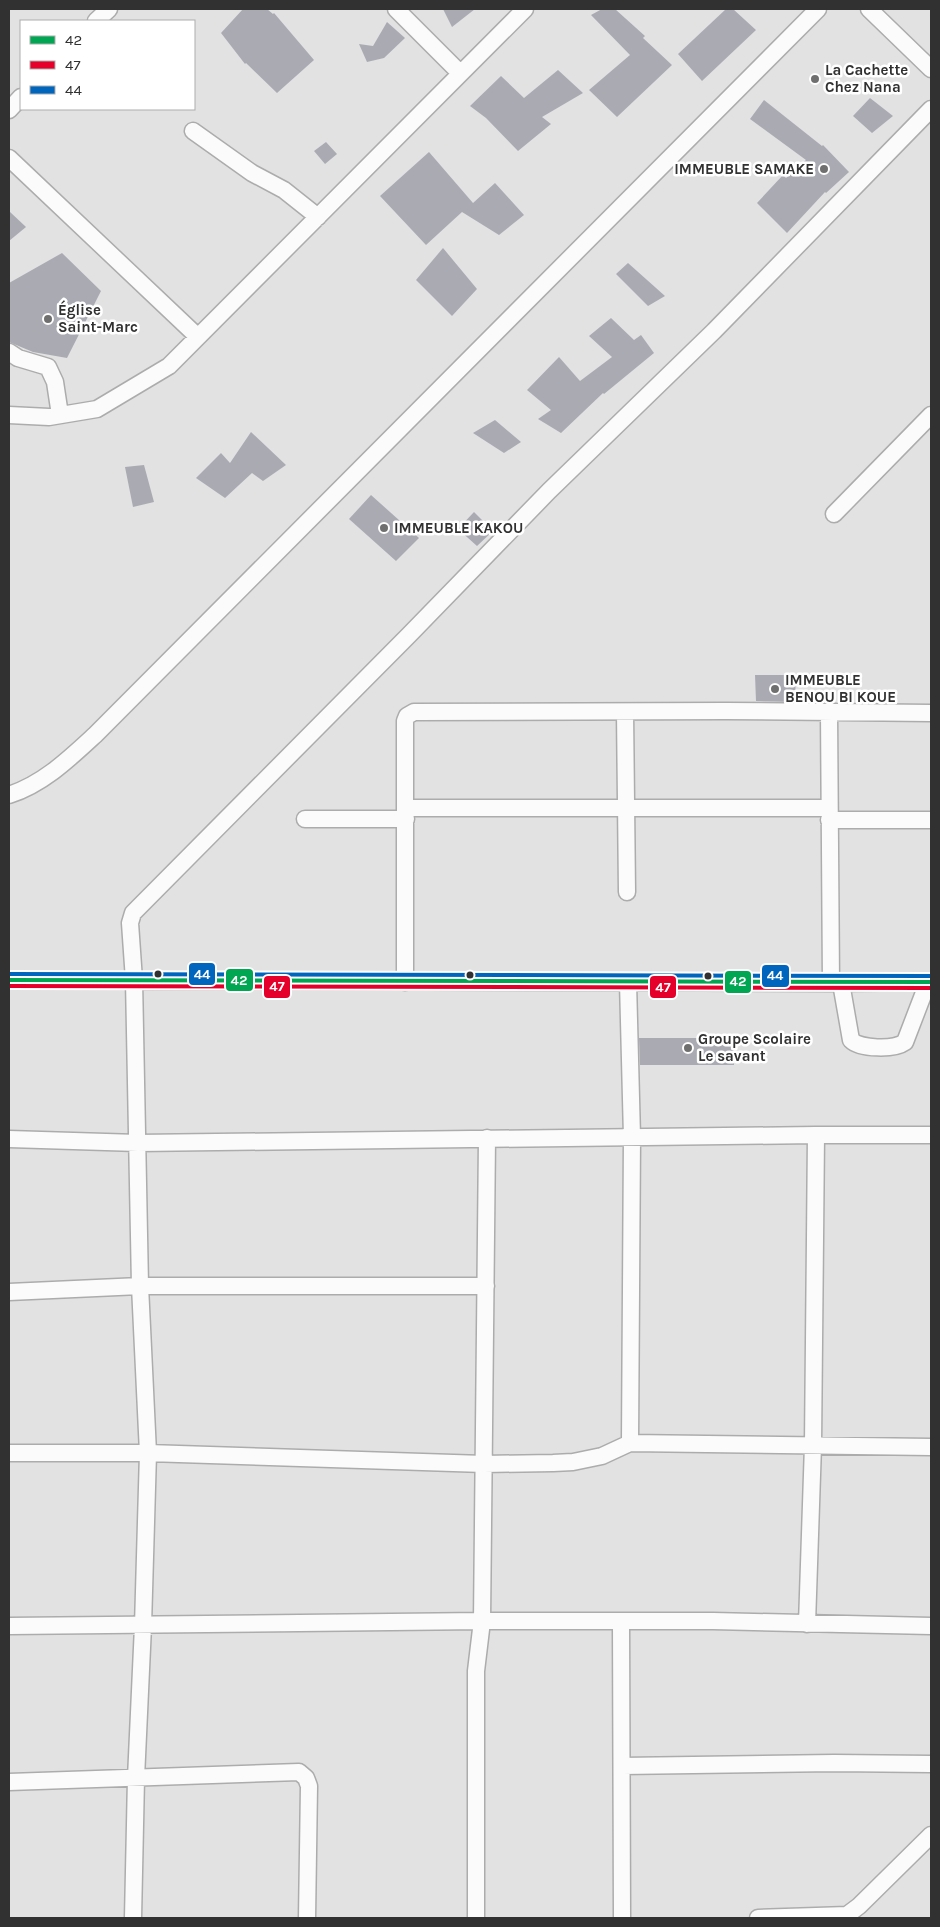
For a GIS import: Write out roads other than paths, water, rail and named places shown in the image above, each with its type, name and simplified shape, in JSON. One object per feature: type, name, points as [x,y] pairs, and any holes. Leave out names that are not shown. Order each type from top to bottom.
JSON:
[{"type":"street","points":[[97,20],[109,9]]},
{"type":"street","points":[[396,9],[460,73]]},
{"type":"street","points":[[9,415],[49,417],[97,409],[169,366],[525,9]]},
{"type":"street","points":[[9,795],[19,792],[56,770],[95,735],[818,9]]},
{"type":"street","points":[[869,9],[931,69]]},
{"type":"street","points":[[9,110],[20,98]]},
{"type":"street","points":[[133,1918],[136,1778],[148,1452],[140,1286],[134,980],[130,923],[133,913],[376,669],[549,491],[714,331],[931,109]]},
{"type":"street","points":[[193,131],[252,173],[271,181],[318,217]]},
{"type":"street","points":[[9,158],[198,337]]},
{"type":"street","points":[[9,352],[18,358],[48,367],[55,382],[60,415]]},
{"type":"street","points":[[834,514],[931,415]]},
{"type":"street","points":[[405,982],[405,721],[414,712],[931,713]]},
{"type":"street","points":[[625,712],[627,892]]},
{"type":"street","points":[[9,980],[836,983],[929,982],[905,1042],[896,1047],[858,1045],[851,1040],[836,983],[829,814],[829,712]]},
{"type":"street","points":[[304,819],[406,813],[627,808],[829,814],[931,820]]},
{"type":"street","points":[[628,982],[632,1137],[630,1443]]},
{"type":"street","points":[[9,1139],[138,1144],[816,1134],[931,1135]]},
{"type":"street","points":[[807,1624],[813,1445],[816,1134]]},
{"type":"street","points":[[476,1918],[476,1671],[482,1621],[487,1138]]},
{"type":"street","points":[[9,1292],[140,1286],[486,1286]]},
{"type":"street","points":[[9,1453],[148,1452],[484,1464],[573,1462],[602,1456],[630,1443],[931,1447]]},
{"type":"street","points":[[622,1621],[622,1918]]},
{"type":"street","points":[[9,1626],[622,1621],[931,1626]]},
{"type":"street","points":[[622,1766],[834,1763],[931,1764]]},
{"type":"street","points":[[9,1782],[299,1772],[306,1778],[309,1786],[307,1918]]},
{"type":"street","points":[[758,1918],[846,1916],[860,1906],[931,1835]]},
{"type":"place","name":"La Cachette Chez Nana","points":[[815,79]]},
{"type":"place","name":"IMMEUBLE SAMAKE","points":[[824,169]]},
{"type":"place","name":"Église Saint-Marc","points":[[48,319]]},
{"type":"place","name":"IMMEUBLE KAKOU","points":[[384,528]]},
{"type":"place","name":"IMMEUBLE BENOU BI KOUE","points":[[775,689]]},
{"type":"place","name":"Groupe Scolaire Le savant","points":[[688,1048]]}]
